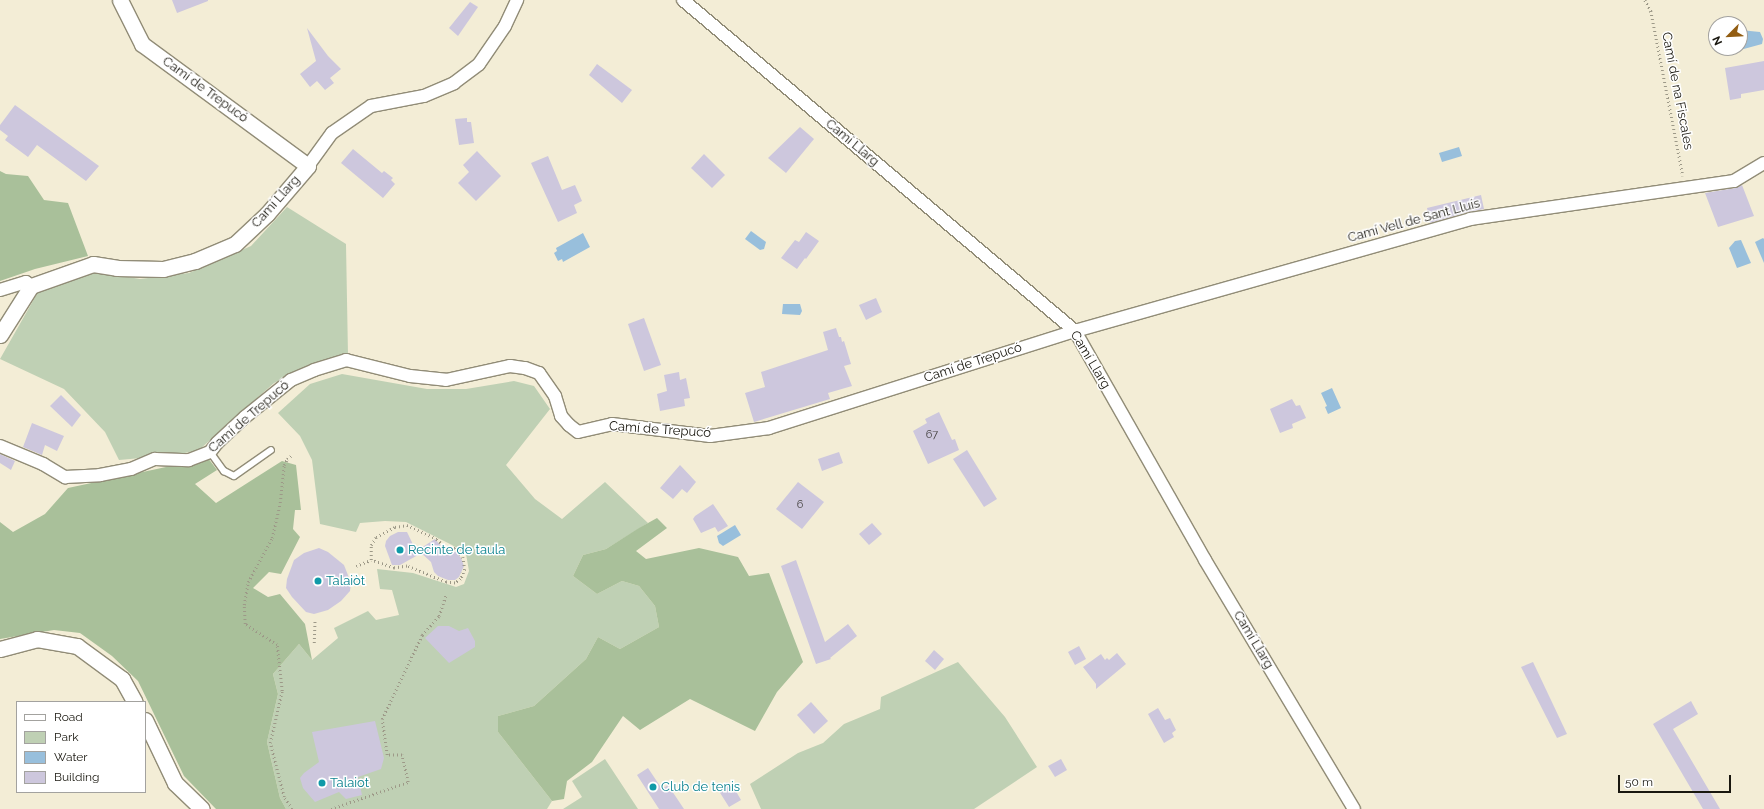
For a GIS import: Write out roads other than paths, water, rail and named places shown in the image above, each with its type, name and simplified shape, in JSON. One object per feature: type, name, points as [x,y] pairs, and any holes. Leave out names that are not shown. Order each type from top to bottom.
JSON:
[{"type":"street","name":"Camí de Trepucó","points":[[120,0],[142,44],[308,166]]},
{"type":"street","name":"Camí Llarg","points":[[31,286],[93,264],[117,268],[163,269],[195,261],[235,244],[267,214],[308,166],[332,133],[371,106],[424,96],[454,83],[479,64],[505,26],[518,0]]},
{"type":"street","name":"Camí Llarg","points":[[683,0],[1075,331],[1205,560],[1354,809]]},
{"type":"street","name":"Camí Vell de Sant Lluís","points":[[1075,331],[1470,218],[1734,181],[1764,163]]},
{"type":"street","points":[[0,290],[26,282],[31,286],[0,335]]},
{"type":"street","name":"Camí de Trepucó","points":[[0,446],[44,464],[65,477],[108,474],[131,469],[156,459],[189,460],[210,452],[217,443],[245,417],[291,380],[314,370],[346,360],[410,376],[446,380],[510,366],[526,368],[539,373],[555,396],[561,416],[569,426],[578,432],[612,424],[710,436],[769,428],[1075,331]]},
{"type":"street","points":[[0,649],[37,640],[77,646],[122,679],[134,701]]},
{"type":"street","points":[[146,722],[175,783],[202,809]]},
{"type":"lane","points":[[210,452],[224,471],[234,476],[271,450]]},
{"type":"water","points":[[1748,31],[1760,32],[1763,39],[1762,44],[1748,48]]},
{"type":"water","points":[[1459,147],[1462,156],[1442,162],[1439,153]]},
{"type":"water","points":[[751,231],[766,242],[764,249],[760,250],[745,239]]},
{"type":"water","points":[[583,233],[590,247],[563,262],[562,259],[558,261],[554,253],[557,251],[556,248]]},
{"type":"water","points":[[1763,238],[1764,239],[1764,263],[1755,242]]},
{"type":"water","points":[[1741,240],[1751,263],[1737,268],[1729,248],[1735,241]]},
{"type":"water","points":[[783,304],[800,304],[802,311],[800,315],[782,314]]},
{"type":"water","points":[[1332,388],[1341,408],[1328,414],[1325,407],[1327,406],[1321,393]]},
{"type":"water","points":[[735,525],[741,535],[723,546],[719,543],[717,536]]},
{"type":"place","name":"Recinte de taula","points":[[400,550]]},
{"type":"place","name":"Talaiòt","points":[[318,581]]},
{"type":"place","name":"Talaiot","points":[[322,783]]},
{"type":"place","name":"Club de tenis","points":[[653,787]]}]
